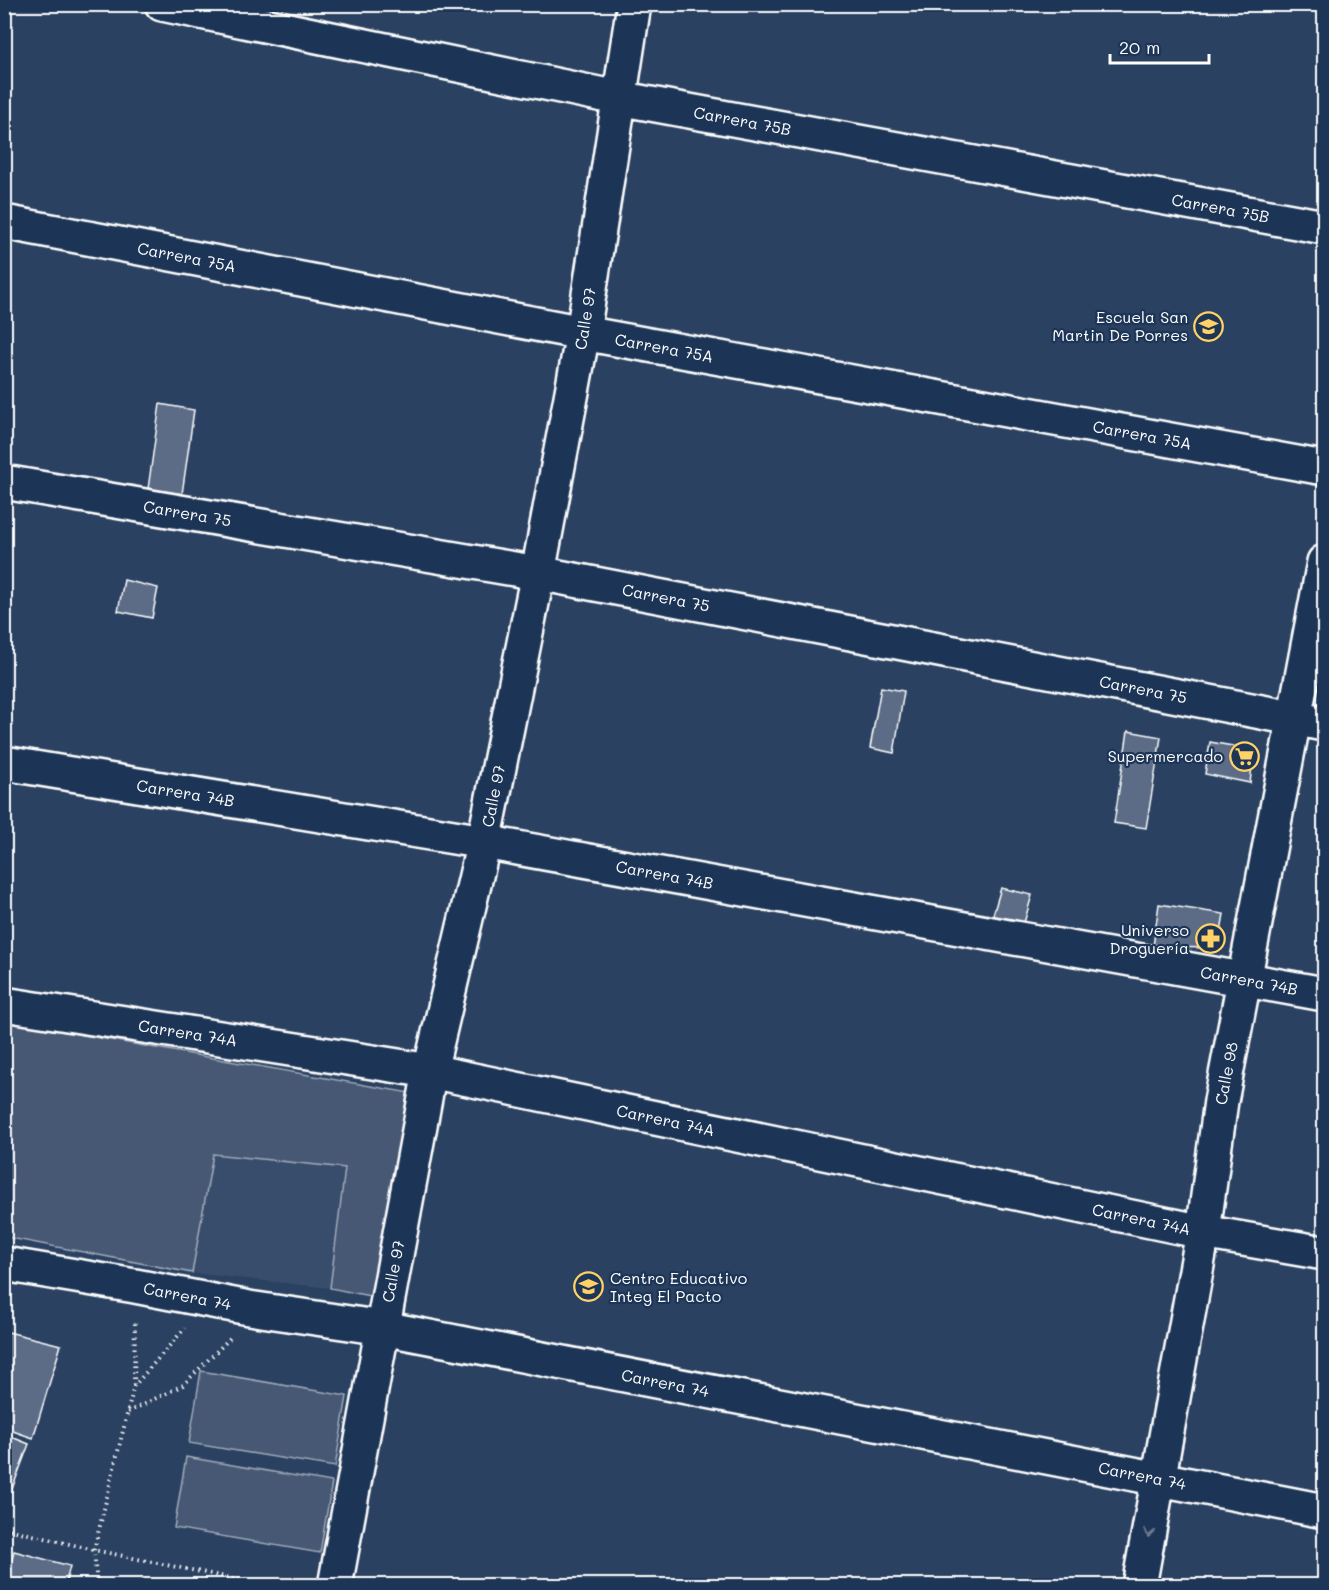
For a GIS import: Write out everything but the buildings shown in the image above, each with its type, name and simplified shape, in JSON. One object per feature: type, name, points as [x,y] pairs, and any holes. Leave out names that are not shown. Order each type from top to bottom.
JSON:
[{"type":"street","name":"Carrera 75B","points":[[162,4],[618,98],[1324,227]]},
{"type":"street","name":"Calle 97","points":[[345,1584],[383,1328],[430,1071],[484,842],[583,333],[634,4]]},
{"type":"street","name":"Carrera 75A","points":[[4,222],[583,333],[1324,468]]},
{"type":"street","name":"Carrera 75","points":[[4,482],[538,573],[1309,721]]},
{"type":"street","name":"Calle 98","points":[[1139,1586],[1203,1232],[1221,1101],[1244,980],[1309,721],[1324,562]]},
{"type":"street","name":"Carrera 74B","points":[[4,763],[484,842],[1324,994]]},
{"type":"street","name":"Carrera 74A","points":[[4,1004],[430,1071],[1203,1232],[1324,1253]]},
{"type":"street","name":"Carrera 74","points":[[4,1264],[249,1308],[383,1328],[1324,1511]]},
{"type":"path","points":[[97,1586],[94,1550],[134,1386],[135,1286]]},
{"type":"path","points":[[134,1386],[210,1301]]},
{"type":"path","points":[[128,1413],[183,1385],[228,1342],[249,1308]]},
{"type":"path","points":[[4,1528],[94,1550],[269,1586]]},
{"type":"shaded area","points":[[4,1021],[410,1093],[375,1297],[330,1288],[345,1168],[213,1154],[192,1273],[5,1237]]},
{"type":"shaded area","points":[[213,1153],[345,1169],[330,1288],[192,1273]]},
{"type":"shaded area","points":[[201,1371],[347,1396],[335,1467],[189,1443]]},
{"type":"shaded area","points":[[186,1457],[332,1482],[320,1553],[174,1528]]},
{"type":"place","name":"Escuela San Martin De Porres","points":[[1209,326]]},
{"type":"place","name":"Supermercado","points":[[1244,756]]},
{"type":"place","name":"Universo Droguería","points":[[1210,939]]},
{"type":"place","name":"Centro Educativo Integ El Pacto","points":[[589,1287]]}]
